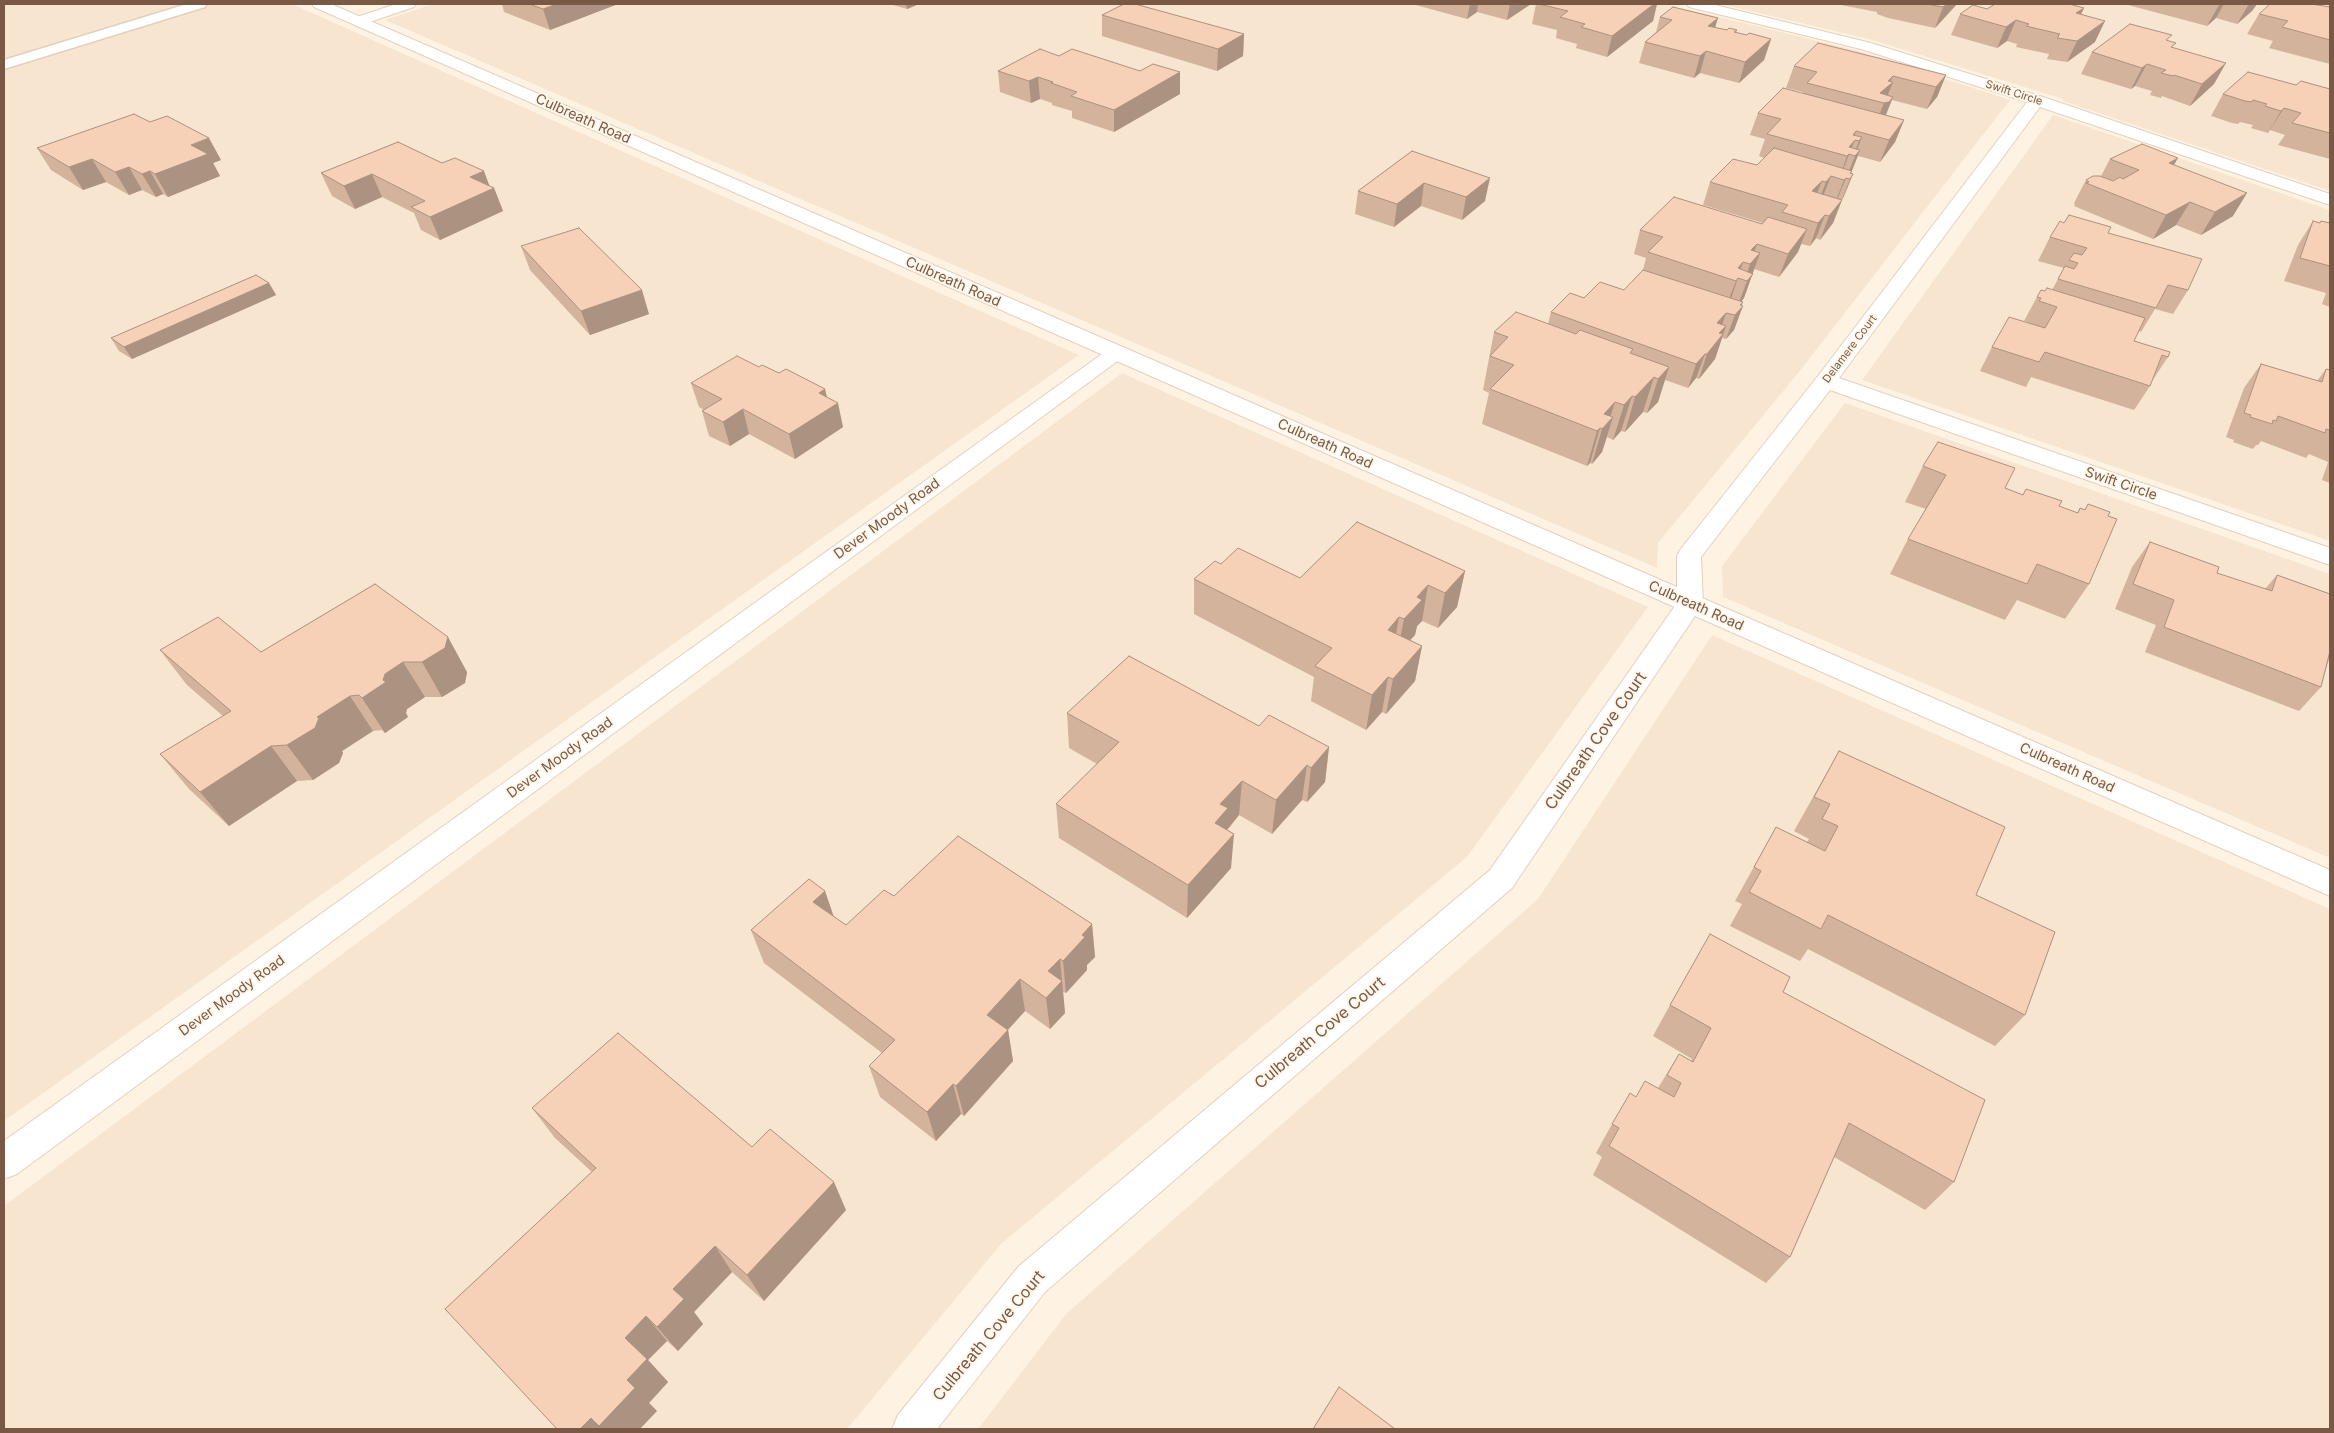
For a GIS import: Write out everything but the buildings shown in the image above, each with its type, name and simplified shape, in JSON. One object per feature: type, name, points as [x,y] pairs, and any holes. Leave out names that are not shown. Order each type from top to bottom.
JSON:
[{"type":"street","name":"Culbreath Road","points":[[320,4],[2330,883]]},
{"type":"street","points":[[359,21],[409,4]]},
{"type":"street","name":"Swift Circle","points":[[1694,4],[1866,46],[2037,100],[2330,200]]},
{"type":"street","name":"Delamere Court","points":[[1690,604],[1689,556],[1826,381],[2037,100]]},
{"type":"street","name":"Dever Moody Road","points":[[4,1162],[1116,353]]},
{"type":"street","name":"Swift Circle","points":[[1826,381],[2330,557]]},
{"type":"street","name":"Culbreath Cove Court","points":[[912,1429],[1032,1279],[1501,878],[1690,604]]},
{"type":"lane","points":[[4,66],[200,4]]},
{"type":"shaded area","points":[[4,4],[292,4],[1079,355],[4,1121]]},
{"type":"shaded area","points":[[433,4],[1666,4],[1859,51],[2010,100],[1799,372],[1658,543],[1657,568],[385,20]]},
{"type":"shaded area","points":[[1721,4],[2330,4],[2330,191],[2063,101],[2063,99],[1872,40]]},
{"type":"shaded area","points":[[2053,115],[2330,210],[2330,541],[1862,380]]},
{"type":"shaded area","points":[[1122,373],[1648,607],[1467,857],[1001,1244],[847,1429],[4,1429],[4,1206]]},
{"type":"shaded area","points":[[1845,403],[2330,574],[2330,858],[1723,597],[1722,566]]},
{"type":"shaded area","points":[[1712,635],[2330,909],[2330,1429],[978,1429],[1067,1313],[1538,899]]}]
